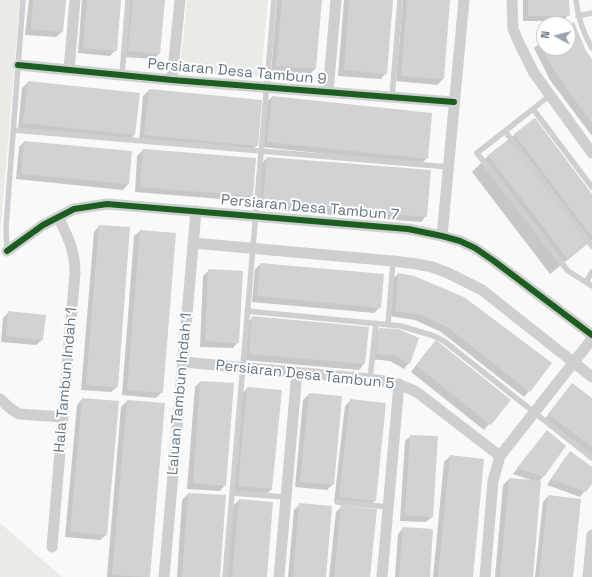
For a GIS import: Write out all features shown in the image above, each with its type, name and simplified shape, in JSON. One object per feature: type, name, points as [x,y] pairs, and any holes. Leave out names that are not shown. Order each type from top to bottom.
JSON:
[{"type":"street","points":[[69,70],[75,0]]},
{"type":"street","points":[[172,80],[180,0]]},
{"type":"street","points":[[328,92],[336,0]]},
{"type":"street","points":[[442,236],[464,0]]},
{"type":"street","points":[[512,0],[513,29],[534,73],[592,153]]},
{"type":"street","name":"Persiaran Desa Tambun 9","points":[[18,65],[172,80],[454,102]]},
{"type":"street","name":"Persiaran Desa Tambun 7","points":[[7,251],[58,216],[74,209],[107,204],[408,229],[460,241],[475,248],[494,260],[592,335]]},
{"type":"street","name":"Laluan Tambun Indah 1","points":[[164,577],[196,211]]},
{"type":"street","name":"Hala Tambun Indah 1","points":[[52,547],[75,273],[75,258],[71,244],[58,216]]},
{"type":"street","points":[[194,243],[393,261],[432,267],[453,275],[482,290],[592,377]]},
{"type":"street","points":[[485,577],[493,481],[500,456],[533,412],[592,339]]},
{"type":"street","name":"Persiaran Desa Tambun 5","points":[[183,362],[370,379],[399,384],[418,393],[500,456]]},
{"type":"street","points":[[279,577],[296,372]]},
{"type":"street","points":[[382,577],[399,384]]},
{"type":"street","points":[[0,400],[19,414],[63,417]]},
{"type":"street","points":[[588,577],[592,535]]},
{"type":"lane","points":[[7,251],[6,227],[12,130],[23,0]]},
{"type":"lane","points":[[122,75],[128,0]]},
{"type":"lane","points":[[225,577],[274,0]]},
{"type":"lane","points":[[392,97],[400,0]]},
{"type":"lane","points":[[576,0],[578,16],[592,48]]},
{"type":"lane","points":[[578,16],[592,13]]},
{"type":"lane","points":[[550,95],[533,110],[477,152],[568,271],[592,286]]},
{"type":"lane","points":[[533,110],[592,187]]},
{"type":"lane","points":[[12,130],[449,167]]},
{"type":"lane","points":[[505,131],[592,246]]},
{"type":"lane","points":[[388,324],[393,261]]},
{"type":"lane","points":[[586,282],[592,272]]},
{"type":"lane","points":[[247,311],[388,324],[411,328],[444,341],[592,458]]},
{"type":"lane","points":[[370,379],[376,323]]},
{"type":"lane","points":[[232,493],[285,497]]},
{"type":"lane","points":[[337,502],[388,507]]},
{"type":"shaded area","points":[[0,0],[20,0],[0,237]]},
{"type":"shaded area","points":[[187,0],[268,0],[261,77],[180,71]]},
{"type":"shaded area","points":[[0,523],[62,577],[0,577]]},
{"type":"building","points":[[33,0],[66,0],[63,32],[31,29]]},
{"type":"building","points":[[87,0],[121,0],[117,51],[83,48]]},
{"type":"building","points":[[133,0],[165,0],[160,54],[128,51]]},
{"type":"building","points":[[282,0],[322,0],[316,69],[276,66]]},
{"type":"building","points":[[349,0],[393,0],[387,74],[344,70]]},
{"type":"building","points":[[407,0],[450,0],[444,79],[401,76]]},
{"type":"building","points":[[528,0],[569,0],[570,16],[528,16]]},
{"type":"building","points":[[576,27],[586,51],[592,59],[592,123],[556,74],[546,56],[576,56]]},
{"type":"building","points":[[28,81],[140,93],[135,135],[23,123]]},
{"type":"building","points":[[149,89],[262,100],[258,146],[144,135]]},
{"type":"building","points":[[272,96],[432,113],[428,159],[267,142]]},
{"type":"building","points":[[535,118],[592,194],[592,237],[514,134]]},
{"type":"building","points":[[508,140],[587,243],[567,258],[488,155]]},
{"type":"building","points":[[24,141],[132,151],[129,184],[21,174]]},
{"type":"building","points":[[143,149],[256,158],[253,196],[140,187]]},
{"type":"building","points":[[267,157],[431,170],[427,217],[263,204]]},
{"type":"building","points":[[99,225],[130,227],[118,387],[86,385]]},
{"type":"building","points":[[140,230],[176,233],[163,393],[127,390]]},
{"type":"building","points":[[260,263],[384,274],[381,308],[257,296]]},
{"type":"building","points":[[208,269],[243,271],[239,343],[205,341]]},
{"type":"building","points":[[398,273],[414,276],[464,297],[552,363],[530,392],[446,326],[421,315],[395,311]]},
{"type":"building","points":[[8,311],[46,315],[43,340],[6,336]]},
{"type":"building","points":[[252,316],[369,327],[365,364],[249,354]]},
{"type":"building","points":[[379,328],[398,329],[419,338],[410,364],[396,356],[376,354]]},
{"type":"building","points":[[436,340],[511,400],[491,425],[416,365]]},
{"type":"building","points":[[200,381],[234,383],[226,486],[193,483]]},
{"type":"building","points":[[572,383],[592,398],[592,447],[548,414]]},
{"type":"building","points":[[247,387],[282,390],[272,489],[238,486]]},
{"type":"building","points":[[309,393],[342,396],[334,485],[300,482]]},
{"type":"building","points":[[82,398],[119,401],[107,535],[70,532]]},
{"type":"building","points":[[350,399],[386,403],[376,501],[339,497]]},
{"type":"building","points":[[127,400],[165,403],[150,577],[112,575]]},
{"type":"building","points":[[547,430],[566,446],[544,477],[517,468]]},
{"type":"building","points":[[410,435],[438,436],[433,517],[405,515]]},
{"type":"building","points":[[570,451],[592,467],[592,484],[586,492],[552,479]]},
{"type":"building","points":[[450,455],[484,459],[473,577],[438,577]]},
{"type":"building","points":[[509,478],[541,481],[533,577],[500,577]]},
{"type":"building","points":[[188,493],[226,495],[220,577],[182,577]]},
{"type":"building","points":[[548,495],[581,499],[573,577],[539,577]]},
{"type":"building","points":[[239,499],[273,502],[267,577],[232,577]]},
{"type":"building","points":[[299,503],[332,506],[326,577],[293,577]]},
{"type":"building","points":[[341,505],[377,509],[370,577],[334,577]]},
{"type":"building","points":[[403,527],[433,529],[430,577],[399,577]]},
{"type":"cycle path","points":[[18,65],[172,80],[454,102]]},
{"type":"cycle path","points":[[7,251],[43,225],[74,209],[107,204],[408,229],[460,241],[475,248],[592,335]]}]
